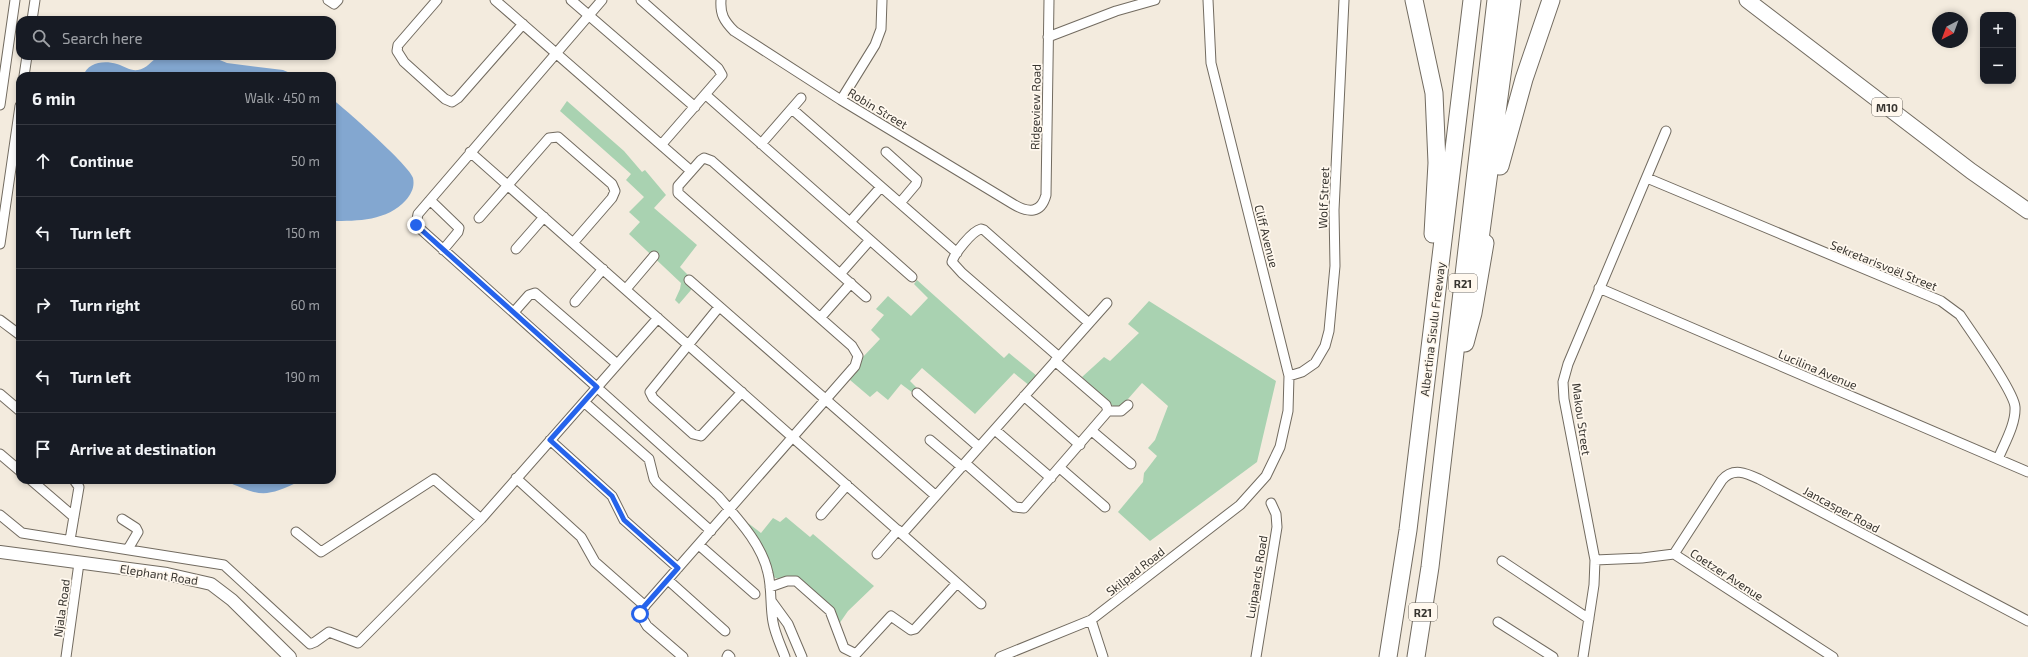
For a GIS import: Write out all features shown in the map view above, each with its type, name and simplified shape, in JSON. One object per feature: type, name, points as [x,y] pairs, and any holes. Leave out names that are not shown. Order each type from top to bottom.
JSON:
[{"type":"highway","points":[[1414,0],[1434,92],[1436,119],[1437,163],[1428,332],[1430,348]]},
{"type":"highway","name":"Albertina Sisulu Freeway","points":[[1388,657],[1408,530],[1472,0]]},
{"type":"highway","name":"Albertina Sisulu Freeway","points":[[1416,657],[1430,567],[1496,0]]},
{"type":"highway","points":[[1430,567],[1440,529],[1512,0]]},
{"type":"highway","points":[[1465,343],[1473,313],[1496,182],[1504,146],[1524,79],[1551,0]]},
{"type":"main road","name":"M10","points":[[1747,0],[1964,166],[2028,211]]},
{"type":"street","points":[[0,105],[15,0]]},
{"type":"street","points":[[33,16],[35,0]]},
{"type":"street","points":[[328,0],[334,4],[338,0]]},
{"type":"street","points":[[437,0],[398,45],[397,51],[404,62],[445,99],[452,102],[456,101],[523,24]]},
{"type":"street","points":[[495,0],[662,144],[691,171]]},
{"type":"street","points":[[571,0],[695,107]]},
{"type":"street","points":[[602,0],[555,52],[418,214],[416,225],[718,496],[730,510],[757,547],[768,573],[773,623],[785,657]]},
{"type":"street","points":[[641,0],[721,71],[720,78],[662,144]]},
{"type":"street","name":"Robin Street","points":[[721,0],[720,10],[726,23],[734,31],[841,100],[1013,204],[1024,210],[1035,211]]},
{"type":"street","points":[[841,100],[875,45],[881,29],[882,0]]},
{"type":"street","name":"Ridgeview Road","points":[[1035,211],[1042,206],[1046,195],[1049,0]]},
{"type":"street","points":[[1048,36],[1116,11],[1155,0]]},
{"type":"street","name":"Cliff Avenue","points":[[1208,0],[1211,63],[1289,376],[1288,412],[1284,431],[1277,452],[1266,476]]},
{"type":"street","name":"Wolf Street","points":[[1289,376],[1302,372],[1315,363],[1325,346],[1329,331],[1335,266],[1334,210],[1344,0]]},
{"type":"street","points":[[25,72],[26,60]]},
{"type":"street","points":[[706,95],[912,277]]},
{"type":"street","points":[[761,144],[801,98]]},
{"type":"street","points":[[792,109],[957,253]]},
{"type":"street","name":"Makou Street","points":[[1583,657],[1594,585],[1595,560],[1563,389],[1568,364],[1666,131]]},
{"type":"street","points":[[0,244],[16,134]]},
{"type":"street","points":[[479,218],[549,138],[555,136],[612,184],[615,191],[612,198],[573,243]]},
{"type":"street","points":[[470,152],[981,604]]},
{"type":"street","points":[[886,152],[917,180],[916,184],[900,203]]},
{"type":"street","points":[[683,657],[644,621],[640,614],[645,606],[678,568],[856,366],[858,356],[852,346],[678,193],[678,186],[704,158],[712,160],[866,297]]},
{"type":"street","name":"Sekretarisvoël Street","points":[[1647,178],[1941,301],[1955,310],[1960,315],[2009,390],[2015,406],[2013,422],[1998,459]]},
{"type":"street","points":[[850,222],[881,187]]},
{"type":"street","points":[[430,200],[459,228],[458,232],[443,250]]},
{"type":"street","points":[[516,248],[544,217]]},
{"type":"street","points":[[1089,322],[984,230],[980,229],[974,232],[957,253],[952,262],[1106,405],[1108,411]]},
{"type":"street","points":[[840,274],[870,240]]},
{"type":"street","points":[[626,289],[654,256]]},
{"type":"street","points":[[575,302],[603,269]]},
{"type":"street","points":[[689,280],[825,401],[936,496]]},
{"type":"street","points":[[820,318],[851,284]]},
{"type":"street","name":"Lucilina Avenue","points":[[1599,288],[2028,472]]},
{"type":"street","points":[[514,312],[529,295],[535,293],[617,364]]},
{"type":"street","points":[[877,554],[936,496],[1107,303]]},
{"type":"street","points":[[719,306],[650,392],[654,398],[693,434],[700,436],[704,434],[742,392]]},
{"type":"street","points":[[0,515],[22,534],[70,540],[224,565],[310,644],[329,632],[358,643],[481,519],[658,318]]},
{"type":"street","points":[[0,320],[16,332]]},
{"type":"street","points":[[917,393],[979,447]]},
{"type":"street","points":[[0,394],[16,408]]},
{"type":"street","points":[[1024,396],[1080,445]]},
{"type":"street","points":[[584,402],[648,459],[654,479],[657,483],[712,531]]},
{"type":"street","points":[[1108,411],[1121,411],[1128,405]]},
{"type":"street","points":[[930,440],[964,465],[1018,509],[1024,508],[1108,411]]},
{"type":"street","points":[[995,430],[1050,478]]},
{"type":"street","points":[[1092,431],[1131,464]]},
{"type":"street","points":[[550,440],[612,496],[624,520],[678,568]]},
{"type":"street","points":[[0,454],[16,468]]},
{"type":"street","points":[[1060,468],[1105,507]]},
{"type":"street","name":"Jancasper Road","points":[[1674,554],[1726,476],[1734,472],[1740,472],[1759,479],[2028,621]]},
{"type":"street","name":"Skilpad Road","points":[[1000,657],[1091,620],[1240,505],[1266,476]]},
{"type":"street","points":[[516,478],[582,537],[595,562],[645,606]]},
{"type":"street","points":[[296,532],[321,552],[434,479],[481,519]]},
{"type":"street","points":[[36,484],[74,517]]},
{"type":"street","points":[[70,540],[79,487],[77,484]]},
{"type":"street","points":[[821,515],[847,485]]},
{"type":"street","name":"Luipaards Road","points":[[1256,657],[1277,527],[1276,514],[1271,502]]},
{"type":"street","points":[[122,519],[136,528],[138,532],[128,549]]},
{"type":"street","points":[[699,545],[755,594]]},
{"type":"street","name":"Elephant Road","points":[[0,552],[167,574],[211,584],[232,600],[290,657]]},
{"type":"street","name":"Coetzer Avenue","points":[[1595,560],[1642,558],[1674,554],[1833,657]]},
{"type":"street","points":[[1502,561],[1588,619]]},
{"type":"street","name":"Njala Road","points":[[66,657],[80,563]]},
{"type":"street","points":[[668,580],[725,631]]},
{"type":"street","points":[[770,587],[787,581],[796,581],[830,611],[844,648],[852,654],[856,654],[891,616],[911,630],[915,629],[957,583]]},
{"type":"street","points":[[772,602],[788,624],[802,657]]},
{"type":"street","points":[[1091,620],[1103,657]]},
{"type":"street","points":[[1498,622],[1553,657]]},
{"type":"street","points":[[727,657],[728,655],[730,657]]},
{"type":"green space","points":[[567,101],[624,151],[642,172],[645,170],[666,195],[654,208],[697,245],[680,267],[691,278],[691,290],[679,304],[675,300],[681,283],[629,234],[640,222],[629,212],[644,197],[626,180],[631,174],[560,111]]},
{"type":"green space","points":[[917,280],[1004,358],[1009,353],[1037,376],[1030,386],[1014,373],[975,414],[922,368],[910,381],[917,388],[913,393],[901,384],[888,400],[877,391],[870,397],[850,380],[859,368],[862,358],[880,339],[871,330],[884,315],[876,309],[888,296],[911,316],[928,298],[914,284]]},
{"type":"green space","points":[[1149,301],[1276,381],[1257,462],[1150,541],[1118,512],[1143,482],[1144,473],[1157,456],[1148,448],[1155,440],[1168,406],[1142,383],[1121,407],[1114,407],[1082,377],[1104,357],[1110,361],[1139,333],[1128,324]]},
{"type":"green space","points":[[786,517],[810,537],[813,534],[874,586],[848,611],[839,624],[798,578],[788,576],[781,580],[773,577],[769,562],[760,542],[748,523],[761,533],[773,518],[780,522]]},
{"type":"water","points":[[153,60],[220,60],[227,63],[283,70],[288,72],[85,72],[93,65],[102,62],[112,63],[135,70],[146,66]]},
{"type":"water","points":[[336,102],[390,151],[401,162],[413,178],[412,190],[406,200],[398,207],[381,216],[352,221],[336,221]]},
{"type":"water","points":[[233,484],[293,484],[270,493],[254,492]]},
{"type":"route","points":[[416,225],[597,387],[550,440],[612,496],[615,500],[619,514],[624,520],[678,568],[641,610],[640,614]]}]
